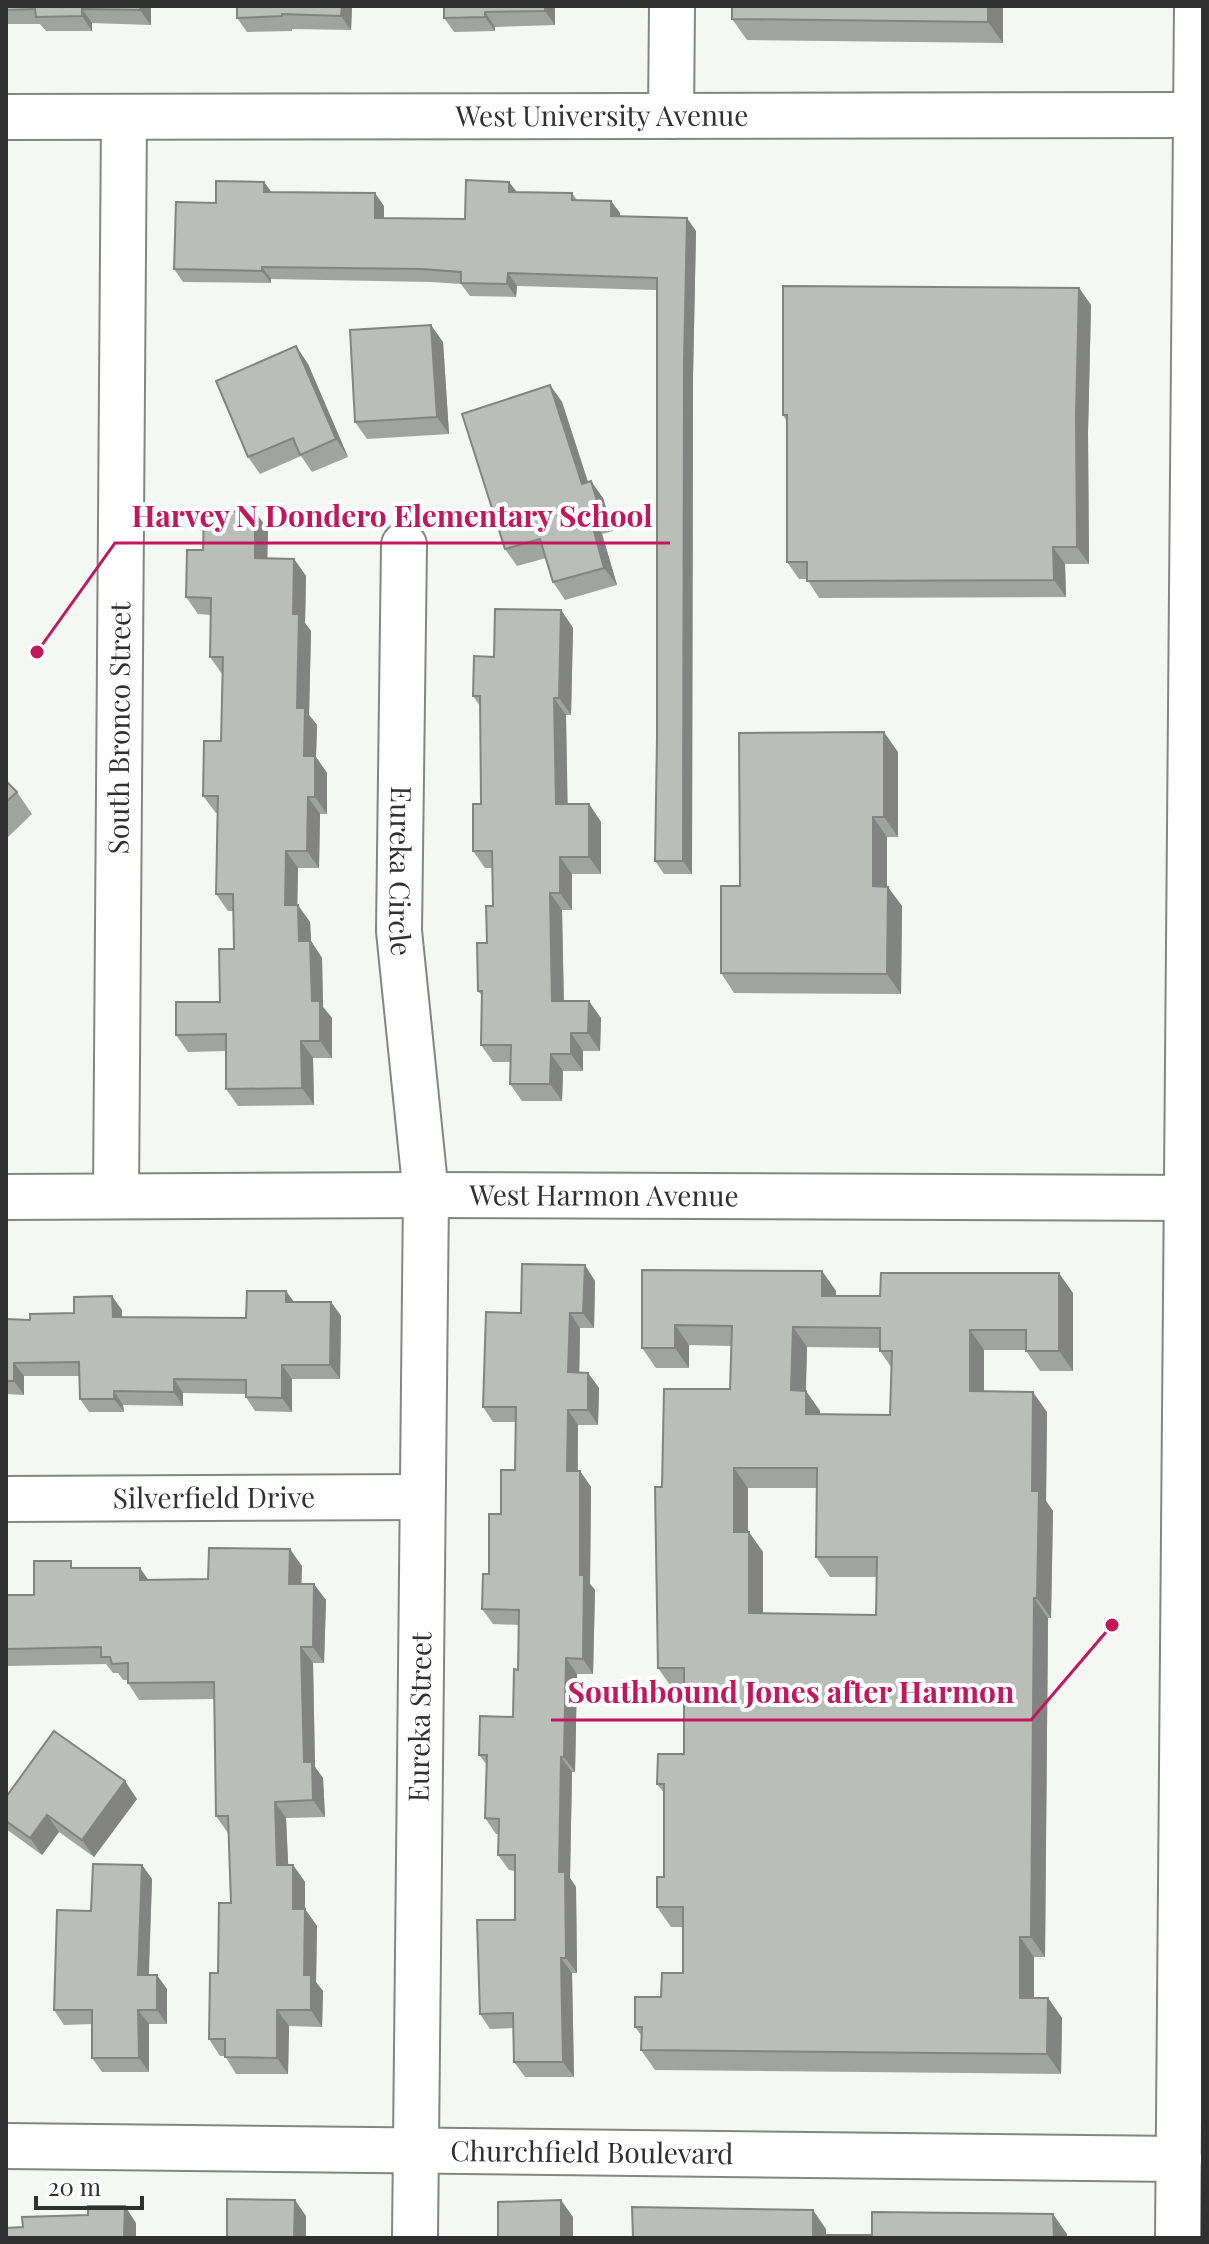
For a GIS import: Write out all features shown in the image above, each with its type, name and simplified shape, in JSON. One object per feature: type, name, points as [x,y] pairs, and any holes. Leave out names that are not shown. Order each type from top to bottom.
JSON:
[{"type":"street","points":[[671,116],[672,6]]},
{"type":"street","points":[[1178,2238],[1195,1199],[1197,6]]},
{"type":"street","name":"West University Avenue","points":[[6,117],[1196,115]]},
{"type":"street","name":"South Bronco Street","points":[[116,1196],[124,117]]},
{"type":"street","name":"Eureka Circle","points":[[404,545],[399,931],[426,1195]]},
{"type":"street","name":"West Harmon Avenue","points":[[6,1197],[426,1195],[1195,1199]]},
{"type":"street","name":"Eureka Street","points":[[415,2238],[426,1195]]},
{"type":"street","name":"Silverfield Drive","points":[[6,1499],[422,1497]]},
{"type":"street","name":"Churchfield Boulevard","points":[[6,2146],[1179,2159]]},
{"type":"building","points":[[6,6],[141,6],[140,10],[82,9],[82,16],[36,17],[35,9],[6,10]]},
{"type":"building","points":[[237,6],[342,6],[341,16],[282,14],[237,18]]},
{"type":"building","points":[[444,6],[545,6],[545,11],[485,12],[485,17],[444,18]]},
{"type":"building","points":[[732,6],[988,6],[988,22],[732,19]]},
{"type":"building","points":[[466,180],[509,182],[509,192],[572,193],[572,200],[611,201],[611,216],[687,218],[683,861],[655,861],[657,278],[508,273],[507,284],[461,283],[461,272],[422,269],[174,269],[176,202],[216,203],[216,181],[264,182],[264,192],[375,193],[375,218],[465,219]]},
{"type":"building","points":[[783,286],[1079,288],[1077,547],[1053,547],[1054,580],[807,581],[807,562],[787,562]]},
{"type":"building","points":[[431,325],[437,417],[355,422],[350,330]]},
{"type":"building","points":[[296,346],[336,439],[300,455],[293,438],[248,457],[216,381]]},
{"type":"building","points":[[550,385],[582,484],[591,481],[601,514],[590,517],[604,568],[553,582],[540,539],[505,549],[462,414]]},
{"type":"building","points":[[204,511],[255,512],[255,558],[294,559],[293,614],[299,614],[297,708],[305,708],[304,756],[315,756],[315,797],[308,797],[307,851],[286,851],[285,905],[298,905],[299,941],[310,941],[312,1001],[320,1001],[320,1041],[301,1041],[302,1088],[226,1089],[226,1034],[176,1035],[176,1002],[220,1002],[219,949],[234,949],[233,894],[216,894],[218,796],[203,796],[204,741],[221,741],[223,657],[210,657],[211,598],[186,597],[187,550],[203,550]]},
{"type":"building","points":[[495,609],[561,610],[559,698],[554,698],[556,804],[589,804],[589,857],[560,857],[560,893],[550,893],[552,1001],[589,1001],[588,1033],[571,1033],[571,1054],[551,1054],[550,1084],[510,1084],[511,1045],[481,1045],[482,991],[478,991],[477,943],[487,943],[486,906],[493,906],[492,851],[473,851],[473,804],[481,804],[480,696],[473,696],[474,656],[494,657]]},
{"type":"building","points":[[884,732],[884,817],[873,817],[873,886],[888,887],[887,974],[721,973],[721,886],[740,886],[739,733]]},
{"type":"building","points":[[6,781],[17,792],[6,802]]},
{"type":"building","points":[[522,1264],[585,1265],[583,1313],[570,1313],[568,1372],[588,1373],[588,1410],[568,1410],[567,1471],[580,1471],[580,1575],[584,1575],[583,1659],[566,1658],[564,1757],[561,1757],[559,1872],[565,1872],[566,1958],[561,1958],[563,2062],[514,2062],[513,2013],[480,2014],[477,1920],[515,1920],[515,1855],[498,1855],[499,1819],[485,1818],[487,1755],[479,1755],[480,1716],[513,1717],[519,1610],[482,1609],[483,1574],[489,1574],[489,1514],[501,1514],[501,1470],[515,1470],[516,1407],[483,1407],[486,1312],[521,1313]]},
{"type":"building","points":[[642,1270],[822,1271],[822,1296],[880,1296],[881,1273],[1059,1273],[1059,1351],[1026,1351],[1026,1330],[970,1330],[970,1391],[1033,1392],[1032,1491],[1039,1491],[1037,1598],[1034,1598],[1031,1937],[1020,1937],[1020,1998],[1048,1998],[1047,2054],[641,2050],[642,2027],[635,2027],[635,1997],[661,1997],[662,1973],[683,1973],[683,1907],[657,1907],[657,1877],[664,1877],[664,1784],[657,1784],[658,1754],[684,1754],[684,1668],[658,1668],[655,1487],[662,1487],[664,1389],[730,1389],[732,1326],[675,1325],[675,1348],[642,1348]],"holes":[[[793,1327],[880,1328],[880,1351],[892,1351],[890,1415],[806,1414],[806,1391],[791,1390]],[[734,1468],[817,1468],[816,1557],[877,1557],[876,1615],[749,1613],[749,1532],[734,1532]]]},
{"type":"building","points":[[247,1291],[286,1291],[286,1302],[331,1302],[330,1365],[282,1365],[282,1398],[246,1397],[246,1380],[174,1379],[174,1392],[114,1391],[114,1399],[80,1399],[79,1362],[14,1363],[14,1381],[6,1381],[6,1319],[30,1320],[30,1314],[74,1313],[74,1297],[112,1296],[113,1317],[246,1318]]},
{"type":"building","points":[[209,1548],[290,1549],[289,1584],[314,1584],[313,1647],[301,1647],[304,1762],[312,1762],[313,1800],[275,1802],[277,1865],[293,1865],[293,1909],[305,1909],[304,1975],[311,1975],[311,2010],[277,2010],[277,2058],[225,2057],[225,2039],[209,2039],[210,1973],[218,1973],[219,1903],[231,1903],[228,1816],[216,1816],[214,1682],[128,1683],[128,1663],[112,1664],[110,1657],[101,1657],[101,1647],[6,1649],[6,1595],[34,1595],[34,1561],[71,1561],[71,1568],[140,1568],[140,1580],[208,1579]]},
{"type":"building","points":[[54,1731],[125,1781],[82,1840],[47,1815],[30,1838],[6,1821],[6,1797]]},
{"type":"building","points":[[93,1864],[142,1865],[138,1975],[157,1975],[157,2010],[138,2010],[139,2058],[92,2058],[92,2010],[54,2010],[57,1910],[91,1911]]},
{"type":"building","points":[[227,2199],[295,2200],[294,2238],[227,2238]]},
{"type":"building","points":[[561,2200],[561,2238],[498,2238],[498,2202]]},
{"type":"building","points":[[88,2206],[125,2206],[124,2238],[6,2238],[6,2228],[23,2227],[22,2217],[88,2215]]},
{"type":"building","points":[[632,2207],[813,2210],[813,2235],[872,2235],[872,2212],[1053,2214],[1054,2238],[633,2238]]},
{"type":"place","name":"Harvey N Dondero Elementary School","points":[[37,652]]},
{"type":"place","name":"Southbound Jones after Harmon","points":[[1112,1625]]}]
